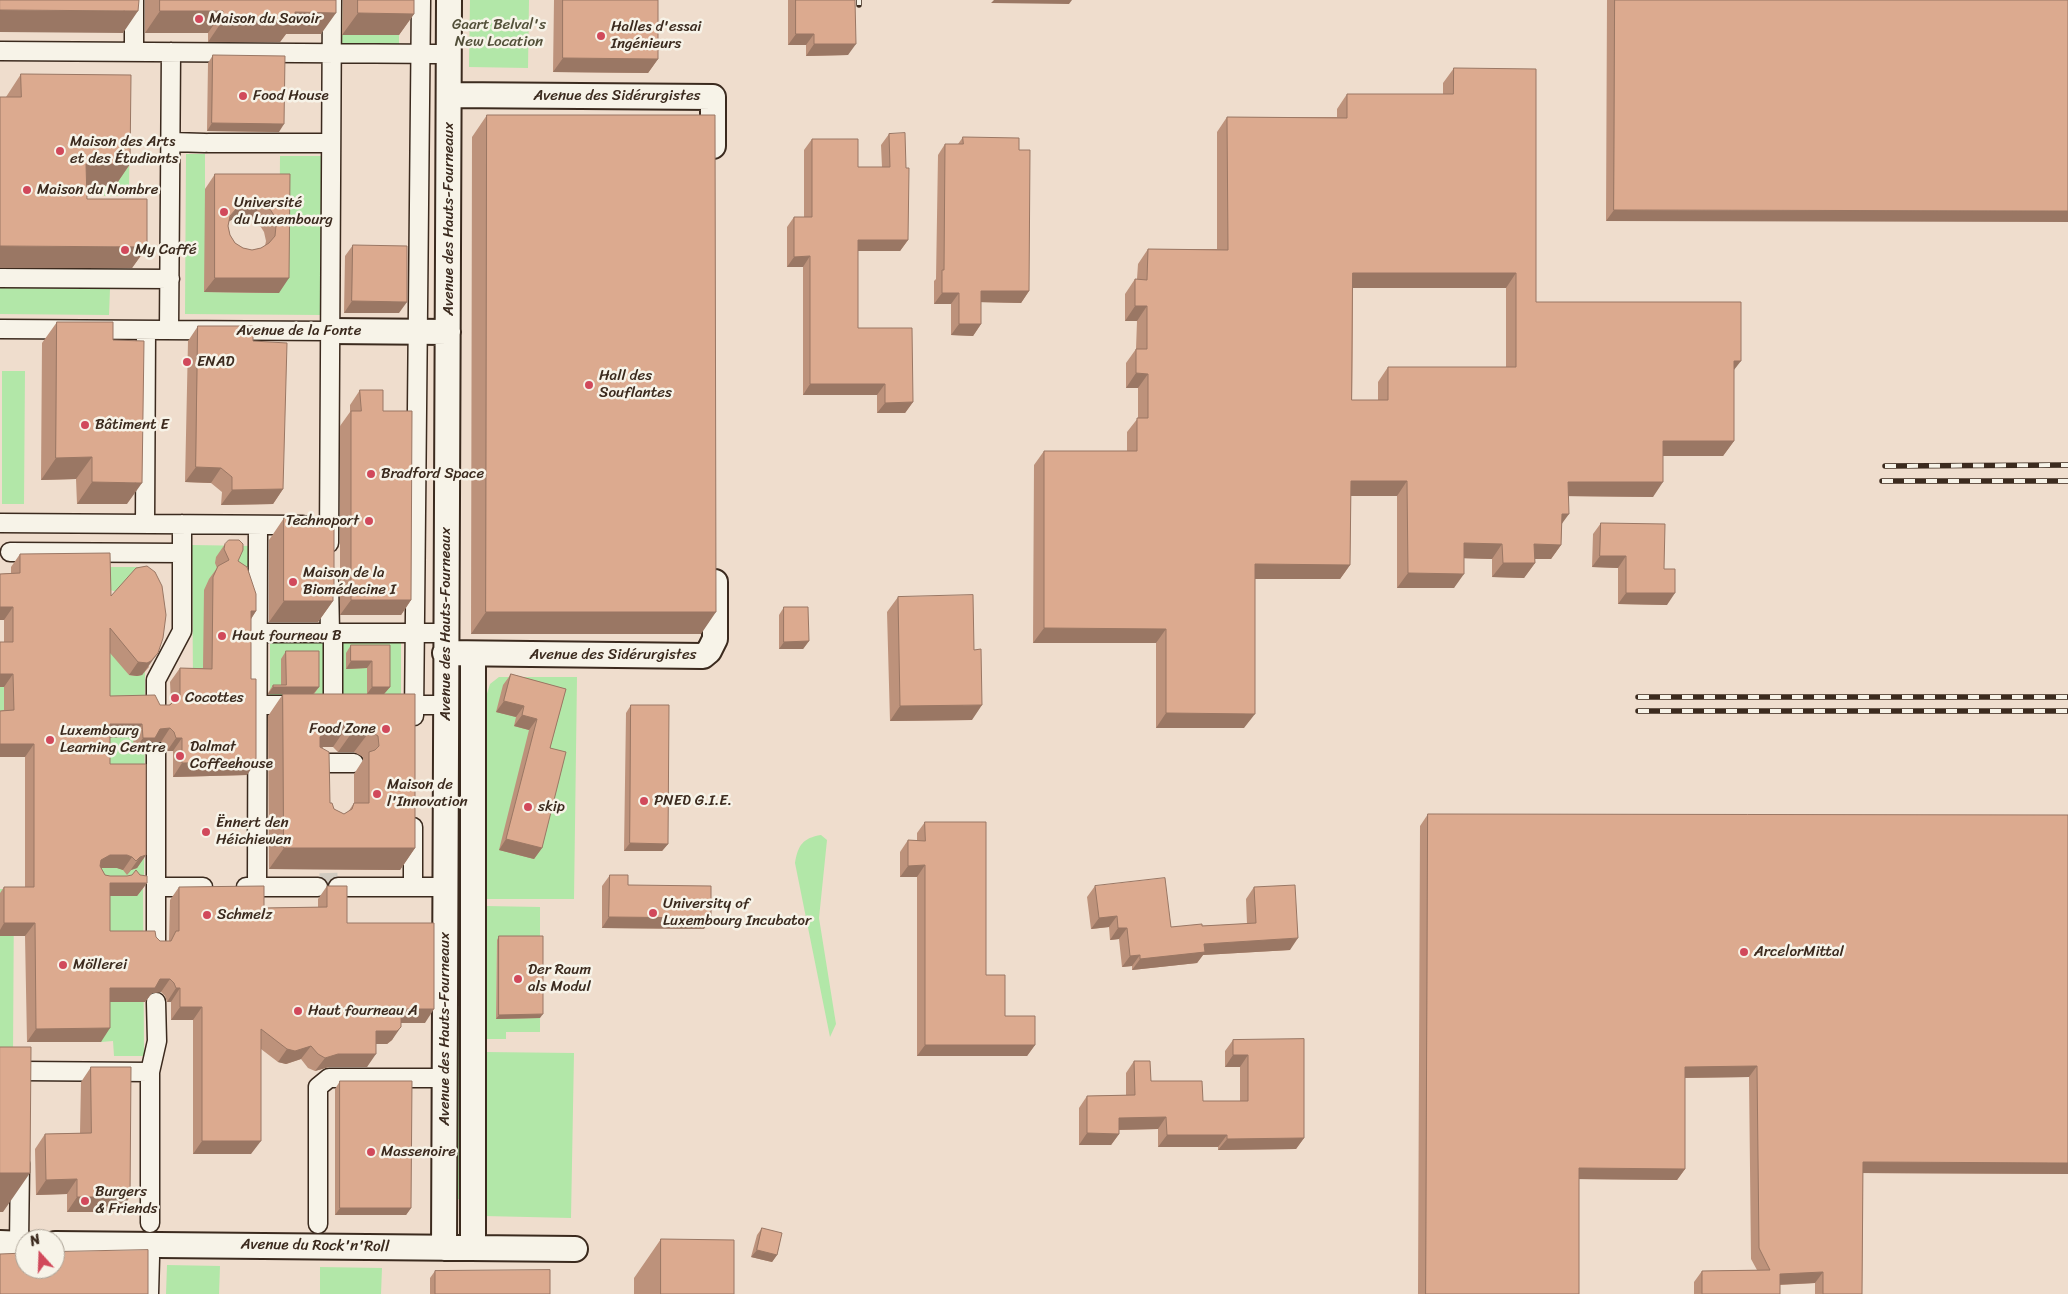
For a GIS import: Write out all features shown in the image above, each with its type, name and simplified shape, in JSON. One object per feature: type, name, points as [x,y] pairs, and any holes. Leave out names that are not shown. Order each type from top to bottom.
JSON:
[{"type":"street","points":[[134,0],[134,52]]},
{"type":"street","points":[[330,706],[331,633],[328,526],[332,0]]},
{"type":"street","name":"Avenue des Hauts-Fourneaux","points":[[414,734],[420,0]]},
{"type":"street","name":"Avenue des Hauts-Fourneaux","points":[[444,1248],[449,0]]},
{"type":"street","points":[[0,51],[449,54]]},
{"type":"street","points":[[169,330],[171,52]]},
{"type":"street","name":"Avenue des Sidérurgistes","points":[[449,95],[713,97],[713,166]]},
{"type":"street","points":[[171,142],[331,143]]},
{"type":"street","points":[[0,278],[170,279]]},
{"type":"street","name":"Avenue de la Fonte","points":[[0,329],[448,332]]},
{"type":"street","points":[[145,524],[146,330]]},
{"type":"street","points":[[0,523],[328,526]]},
{"type":"street","points":[[156,709],[156,680],[182,631],[182,524]]},
{"type":"street","points":[[257,887],[263,764],[257,705],[258,525]]},
{"type":"street","points":[[10,552],[182,552]]},
{"type":"street","name":"Avenue des Sidérurgistes","points":[[446,643],[473,654],[703,656],[709,652],[715,639],[715,560]]},
{"type":"street","points":[[257,633],[415,633],[446,643]]},
{"type":"street","name":"Avenue des Hauts-Fourneaux","points":[[473,654],[473,1248]]},
{"type":"street","points":[[257,705],[351,705]]},
{"type":"street","points":[[387,705],[445,705]]},
{"type":"street","points":[[156,751],[156,944]]},
{"type":"street","points":[[325,766],[354,763]]},
{"type":"street","points":[[413,887],[414,811]]},
{"type":"street","points":[[136,880],[225,887],[318,887]]},
{"type":"street","points":[[338,887],[445,887]]},
{"type":"street","points":[[150,1223],[150,1072],[157,1041],[156,1002]]},
{"type":"street","points":[[21,1090],[14,1071],[150,1072]]},
{"type":"street","points":[[318,1224],[318,1087],[330,1074],[444,1078]]},
{"type":"street","points":[[16,1229],[20,1147]]},
{"type":"street","name":"Avenue du Rock'n'Roll","points":[[65,1244],[576,1249]]},
{"type":"street","points":[[149,1294],[150,1258]]},
{"type":"shaded area","points":[[0,0],[2068,0],[2068,1294],[0,1294]]},
{"type":"green space","points":[[343,0],[399,0],[399,46],[342,46]]},
{"type":"green space","name":"Gaart Belval's New Location","points":[[470,0],[529,0],[528,68],[469,67]]},
{"type":"green space","points":[[130,83],[129,196],[104,196],[104,185]]},
{"type":"green space","points":[[186,154],[205,154],[205,292],[279,293],[280,156],[324,156],[322,315],[185,314]]},
{"type":"green space","points":[[0,288],[110,289],[109,315],[0,314]]},
{"type":"green space","points":[[2,371],[25,371],[24,504],[2,504]]},
{"type":"green space","points":[[192,545],[253,546],[253,693],[219,569],[203,682],[193,682]]},
{"type":"green space","points":[[101,567],[146,567],[120,593],[101,587]]},
{"type":"green space","points":[[100,634],[129,675],[137,676],[145,670],[144,876],[101,876]]},
{"type":"green space","points":[[270,637],[326,638],[326,700],[270,700]]},
{"type":"green space","points":[[401,637],[401,700],[340,700],[339,638]]},
{"type":"green space","points":[[499,677],[577,677],[574,899],[486,899],[486,697],[490,684]]},
{"type":"green space","points":[[0,687],[4,687],[4,724],[0,724]]},
{"type":"green space","points":[[465,687],[466,725],[450,725],[449,688]]},
{"type":"green space","points":[[450,775],[465,775],[465,828],[451,828]]},
{"type":"green space","points":[[450,834],[466,834],[467,861],[451,861]]},
{"type":"green space","points":[[821,835],[827,840],[819,918],[836,1024],[830,1037],[795,863],[802,843],[810,838]]},
{"type":"green space","points":[[101,886],[143,886],[144,1056],[114,1056],[113,1041],[101,1042]]},
{"type":"green space","points":[[0,889],[14,889],[13,1056],[0,1056]]},
{"type":"green space","points":[[450,895],[467,895],[466,1199],[451,1199]]},
{"type":"green space","points":[[486,906],[540,907],[540,940],[497,940],[496,1018],[540,1018],[540,1032],[506,1032],[506,1039],[485,1039]]},
{"type":"green space","points":[[485,1052],[574,1053],[571,1218],[484,1216]]},
{"type":"green space","points":[[167,1265],[220,1266],[219,1294],[166,1294]]},
{"type":"green space","points":[[320,1267],[382,1268],[381,1294],[320,1294]]},
{"type":"building","points":[[0,0],[139,0],[138,11],[0,10]]},
{"type":"building","points":[[160,0],[336,0],[336,13],[295,12],[295,21],[223,20],[223,11],[160,11]]},
{"type":"building","points":[[358,0],[414,0],[414,14],[358,13]]},
{"type":"building","name":"Halles d'essai Ingénieurs","points":[[563,0],[658,0],[658,59],[563,58]]},
{"type":"building","points":[[796,0],[855,0],[856,44],[814,44],[814,34],[796,34]]},
{"type":"building","points":[[1615,0],[2068,0],[2068,211],[1614,210]]},
{"type":"building","name":"Food House","points":[[213,55],[285,56],[284,124],[212,123]]},
{"type":"building","points":[[1454,68],[1536,69],[1536,302],[1741,302],[1741,361],[1734,361],[1734,441],[1663,441],[1663,482],[1568,482],[1569,514],[1562,514],[1561,545],[1534,544],[1535,563],[1503,563],[1502,544],[1464,543],[1464,574],[1408,573],[1407,481],[1351,481],[1350,565],[1255,564],[1255,714],[1166,713],[1166,629],[1044,628],[1044,451],[1137,451],[1137,418],[1148,418],[1148,374],[1136,373],[1136,349],[1147,349],[1147,306],[1135,306],[1135,279],[1147,280],[1148,249],[1228,250],[1227,117],[1347,118],[1347,94],[1453,94]],"holes":[[[1353,273],[1516,273],[1516,367],[1388,367],[1388,400],[1352,400]]]},
{"type":"building","points":[[21,74],[131,75],[130,164],[86,164],[87,199],[147,199],[147,247],[0,246],[0,97],[21,97]]},
{"type":"building","name":"Hall des Souflantes","points":[[487,115],[715,115],[716,612],[486,612]]},
{"type":"building","points":[[905,133],[906,168],[909,168],[908,240],[858,240],[858,328],[912,328],[913,402],[885,403],[885,384],[810,384],[810,256],[794,257],[794,217],[812,217],[812,139],[858,139],[858,167],[890,167],[889,134]]},
{"type":"building","points":[[963,137],[1019,138],[1019,150],[1030,150],[1029,291],[981,291],[981,324],[959,324],[959,293],[942,293],[942,270],[944,270],[945,144],[963,144]]},
{"type":"building","points":[[215,174],[290,174],[289,278],[215,278]],"holes":[[[253,202],[262,204],[270,209],[275,217],[275,236],[261,248],[252,250],[243,248],[235,243],[230,235],[228,226],[230,216],[244,204]]]},
{"type":"building","points":[[353,245],[407,246],[407,302],[352,301]]},
{"type":"building","name":"Bâtiment E","points":[[57,322],[113,322],[113,340],[144,341],[142,483],[92,482],[92,457],[56,458]]},
{"type":"building","points":[[198,326],[253,326],[253,341],[287,343],[283,489],[232,490],[232,477],[221,468],[196,467]]},
{"type":"building","name":"Technoport","points":[[360,390],[383,390],[383,411],[412,411],[411,600],[351,600],[351,411],[361,411]]},
{"type":"building","points":[[284,518],[334,518],[333,601],[284,601]]},
{"type":"building","points":[[1601,523],[1665,524],[1664,569],[1675,569],[1675,593],[1626,593],[1626,556],[1600,556]]},
{"type":"building","points":[[229,540],[239,540],[243,544],[243,550],[238,561],[247,567],[256,594],[256,611],[251,611],[251,679],[256,679],[256,762],[182,763],[182,738],[176,738],[170,728],[160,729],[155,738],[143,738],[142,724],[110,724],[110,764],[146,764],[146,855],[136,861],[127,855],[110,855],[101,860],[100,866],[105,875],[110,876],[132,875],[136,870],[140,875],[147,876],[147,883],[110,883],[110,931],[155,931],[156,937],[160,941],[171,941],[176,931],[179,931],[179,887],[264,886],[264,908],[327,907],[327,886],[347,886],[347,923],[434,923],[434,1009],[401,1009],[401,1027],[397,1031],[376,1031],[376,1054],[338,1054],[325,1058],[318,1054],[311,1046],[295,1051],[287,1049],[261,1029],[261,1141],[202,1141],[202,1007],[180,1007],[180,988],[176,988],[170,979],[160,979],[155,988],[110,988],[110,1028],[36,1029],[35,923],[4,923],[4,887],[34,887],[34,744],[0,744],[0,711],[14,710],[13,674],[0,674],[0,642],[13,642],[13,607],[0,607],[0,574],[20,573],[20,554],[110,553],[111,596],[136,568],[147,566],[155,572],[162,586],[166,615],[163,638],[158,653],[147,663],[138,662],[110,628],[110,696],[155,695],[160,705],[170,705],[176,695],[180,695],[180,668],[212,669],[213,577],[218,566],[229,560],[224,549],[225,544]]},
{"type":"building","points":[[973,595],[974,650],[981,649],[982,705],[900,706],[898,597]]},
{"type":"building","points":[[784,607],[808,607],[809,641],[784,642]]},
{"type":"building","points":[[351,645],[390,645],[390,687],[372,687],[372,661],[351,661]]},
{"type":"building","points":[[286,651],[319,651],[319,687],[273,687],[273,685],[286,685]]},
{"type":"building","points":[[511,674],[566,689],[550,748],[566,752],[542,848],[506,839],[537,719],[522,715],[524,706],[504,701]]},
{"type":"building","name":"Maison de l'Innovation","points":[[283,694],[415,694],[415,848],[284,848]],"holes":[[[338,725],[348,725],[353,731],[370,731],[378,736],[379,746],[369,752],[369,803],[354,803],[352,809],[344,814],[334,809],[332,803],[330,803],[329,752],[320,747],[320,737],[324,732],[333,731]]]},
{"type":"building","points":[[631,705],[669,705],[668,844],[630,843]]},
{"type":"building","name":"ArcelorMittal","points":[[1428,814],[2068,815],[2068,1163],[1863,1162],[1862,1294],[1823,1294],[1823,1272],[1780,1274],[1780,1294],[1702,1294],[1702,1271],[1770,1270],[1759,1248],[1757,1066],[1685,1067],[1685,1169],[1579,1168],[1579,1294],[1426,1294]]},
{"type":"building","points":[[925,822],[986,822],[986,975],[1005,975],[1005,1016],[1035,1016],[1035,1045],[925,1045],[925,865],[908,866],[908,840],[925,841]]},
{"type":"building","points":[[610,875],[628,875],[628,885],[711,886],[711,918],[609,917]]},
{"type":"building","points":[[1165,878],[1171,927],[1202,924],[1202,926],[1256,923],[1254,887],[1295,885],[1298,938],[1204,944],[1205,952],[1140,959],[1140,955],[1130,956],[1127,928],[1118,928],[1117,916],[1099,918],[1095,886]]},
{"type":"building","name":"Der Raum als Modul","points":[[499,936],[543,936],[543,1014],[499,1015]]},
{"type":"building","points":[[1304,1039],[1304,1138],[1227,1139],[1227,1135],[1167,1135],[1166,1117],[1119,1118],[1119,1134],[1087,1133],[1087,1096],[1135,1095],[1134,1061],[1150,1061],[1151,1081],[1202,1081],[1203,1101],[1248,1101],[1248,1055],[1233,1055],[1233,1040]]},
{"type":"building","points":[[0,1047],[31,1047],[30,1173],[0,1173]]},
{"type":"building","points":[[91,1067],[131,1067],[130,1197],[77,1197],[77,1179],[46,1180],[45,1134],[91,1133]]},
{"type":"building","name":"Massenoire","points":[[340,1081],[412,1081],[411,1208],[340,1208]]},
{"type":"building","points":[[762,1228],[782,1233],[777,1255],[757,1250]]},
{"type":"building","points":[[661,1239],[734,1240],[734,1294],[661,1294]]},
{"type":"building","points":[[148,1250],[148,1294],[0,1294],[0,1254],[15,1253],[15,1279],[65,1279],[65,1252]]},
{"type":"building","points":[[550,1270],[550,1294],[435,1294],[435,1271]]},
{"type":"tunnel","points":[[328,846],[329,910]]},
{"type":"railway","points":[[859,0],[859,5]]},
{"type":"railway","points":[[1885,466],[2068,465]]},
{"type":"railway","points":[[1882,481],[2068,481]]},
{"type":"railway","points":[[1638,697],[2068,697]]},
{"type":"railway","points":[[1638,711],[2068,711]]},
{"type":"place","name":"Maison du Savoir","points":[[199,19]]},
{"type":"place","name":"Halles d'essai Ingénieurs","points":[[601,36]]},
{"type":"place","name":"Food House","points":[[243,96]]},
{"type":"place","name":"Maison des Arts et des Étudiants","points":[[60,151]]},
{"type":"place","name":"Maison du Nombre","points":[[27,190]]},
{"type":"place","name":"Université du Luxembourg","points":[[224,212]]},
{"type":"place","name":"My Caffé","points":[[125,250]]},
{"type":"place","name":"ENAD","points":[[187,362]]},
{"type":"place","name":"Hall des Souflantes","points":[[589,385]]},
{"type":"place","name":"Bâtiment E","points":[[85,425]]},
{"type":"place","name":"Bradford Space","points":[[371,474]]},
{"type":"place","name":"Technoport","points":[[369,521]]},
{"type":"place","name":"Maison de la Biomédecine I","points":[[293,582]]},
{"type":"place","name":"Haut fourneau B","points":[[222,636]]},
{"type":"place","name":"Cocottes","points":[[175,698]]},
{"type":"place","name":"Food Zone","points":[[386,729]]},
{"type":"place","name":"Luxembourg Learning Centre","points":[[50,740]]},
{"type":"place","name":"Dalmat Coffeehouse","points":[[180,756]]},
{"type":"place","name":"Maison de l'Innovation","points":[[377,794]]},
{"type":"place","name":"PNED G.I.E.","points":[[644,801]]},
{"type":"place","name":"skip","points":[[528,807]]},
{"type":"place","name":"Ënnert den Héichiewen","points":[[206,832]]},
{"type":"place","name":"University of Luxembourg Incubator","points":[[653,913]]},
{"type":"place","name":"Schmelz","points":[[207,915]]},
{"type":"place","name":"ArcelorMittal","points":[[1744,952]]},
{"type":"place","name":"Möllerei","points":[[63,965]]},
{"type":"place","name":"Der Raum als Modul","points":[[518,979]]},
{"type":"place","name":"Haut fourneau A","points":[[298,1011]]},
{"type":"place","name":"Massenoire","points":[[371,1152]]},
{"type":"place","name":"Burgers & Friends","points":[[85,1201]]}]
